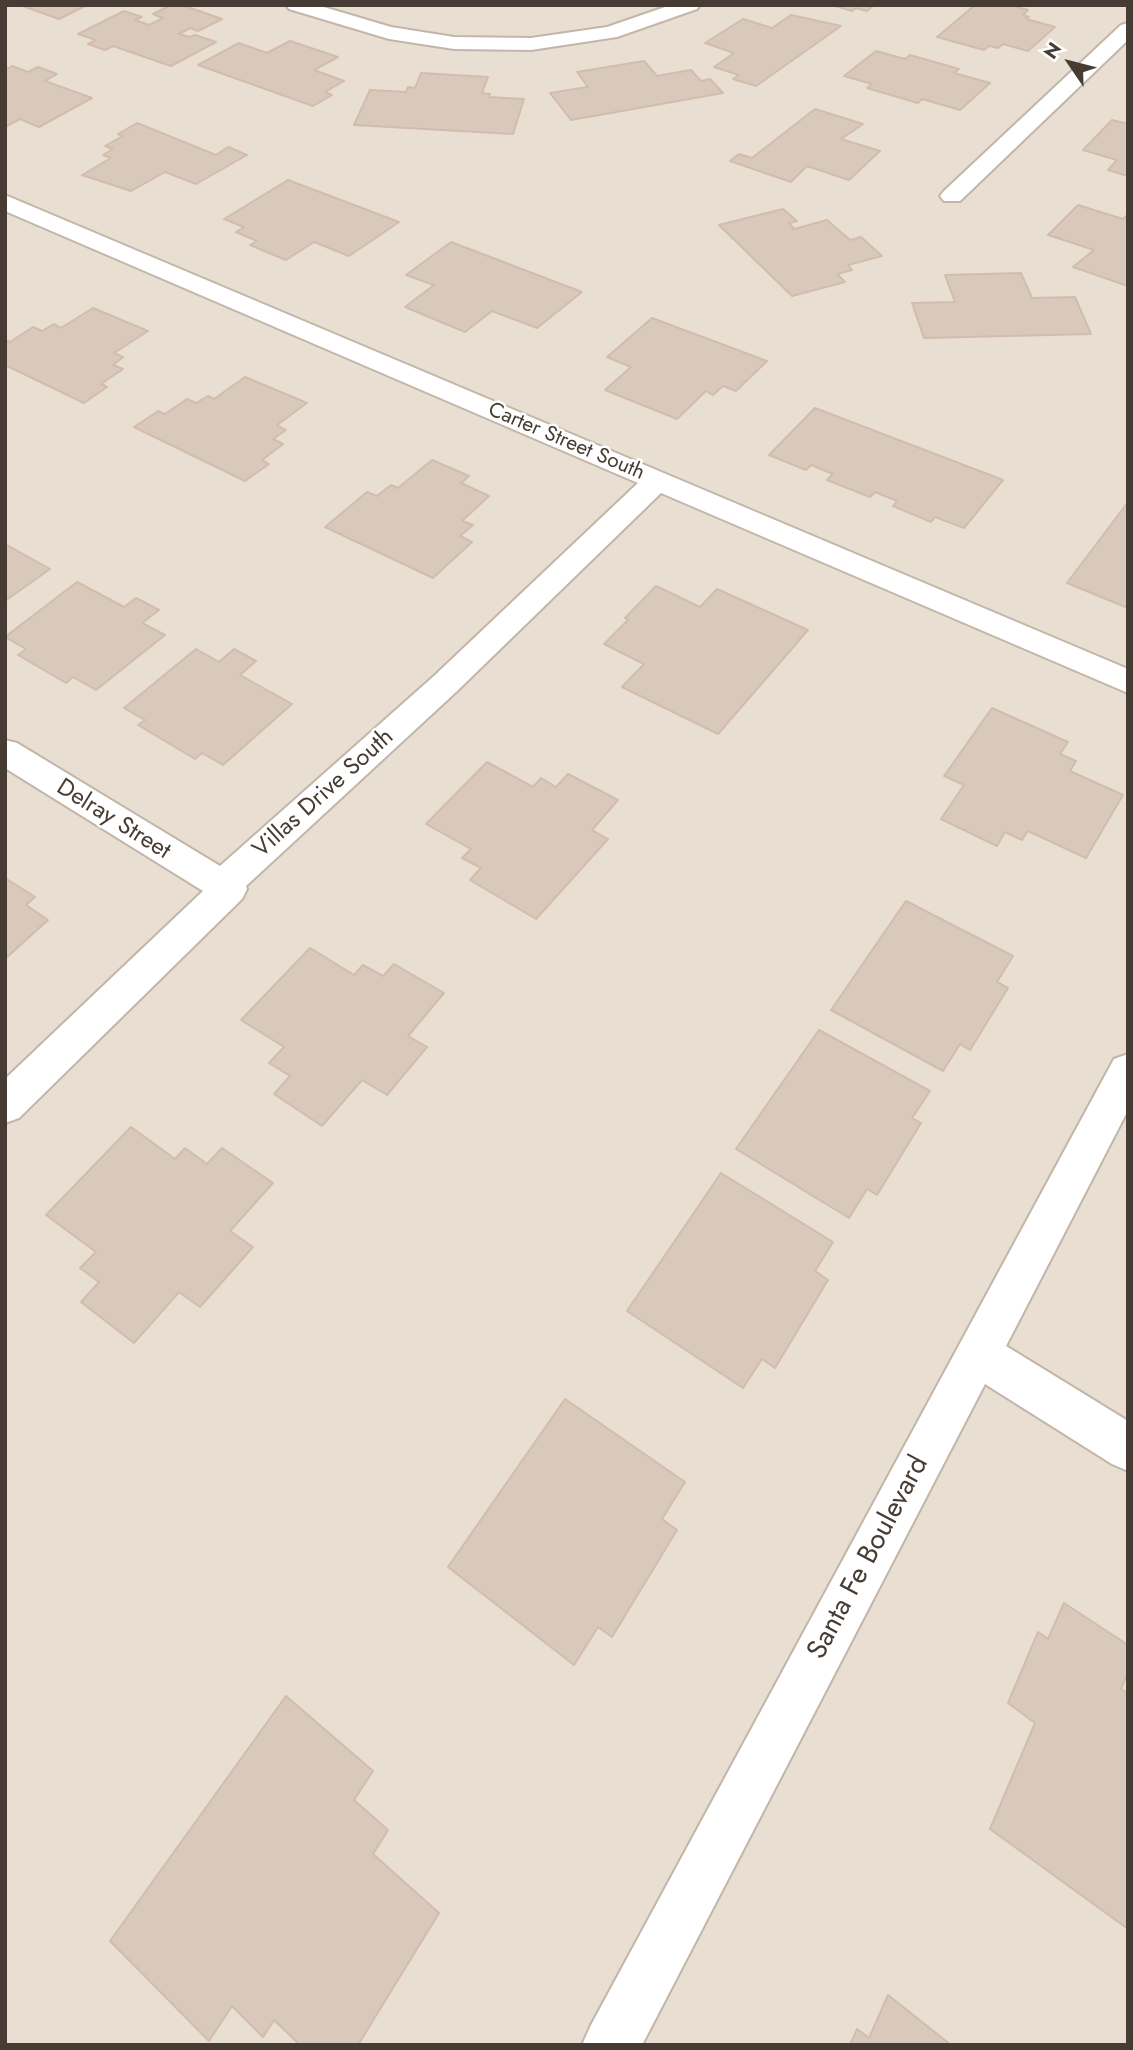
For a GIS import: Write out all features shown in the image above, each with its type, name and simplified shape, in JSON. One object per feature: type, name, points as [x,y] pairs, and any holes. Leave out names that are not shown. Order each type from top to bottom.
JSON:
[{"type":"street","points":[[296,5],[389,33],[454,43],[480,44],[531,44],[610,33],[690,5]]},
{"type":"street","points":[[952,196],[1128,29]]},
{"type":"street","name":"Carter Street South","points":[[5,202],[1128,682]]},
{"type":"street","name":"Villas Drive South","points":[[5,1105],[229,890],[221,887],[445,684],[657,481]]},
{"type":"street","name":"Delray Street","points":[[5,752],[221,887]]},
{"type":"street","name":"Santa Fe Boulevard","points":[[611,2045],[1128,1071]]},
{"type":"street","points":[[978,1354],[1128,1448]]},
{"type":"shaded area","points":[[5,5],[1128,5],[1128,2045],[5,2045]]},
{"type":"building","points":[[20,5],[87,5],[59,19]]},
{"type":"building","points":[[171,5],[182,5],[222,19],[198,31],[190,28],[179,34],[190,37],[195,35],[216,42],[171,66],[113,46],[105,50],[88,44],[96,40],[78,34],[124,11],[142,17],[135,20],[149,25],[163,18],[153,14]]},
{"type":"building","points":[[832,5],[874,5],[867,11],[856,8],[852,11]]},
{"type":"building","points":[[975,5],[1010,5],[1028,10],[1023,15],[1029,17],[1026,19],[1055,27],[1028,51],[1003,44],[998,48],[989,46],[984,50],[937,37]]},
{"type":"building","points":[[791,15],[841,26],[756,86],[733,79],[739,75],[714,67],[734,53],[705,43],[743,19],[772,28]]},
{"type":"building","points":[[290,41],[338,57],[314,70],[344,81],[325,92],[332,95],[313,106],[198,65],[239,43],[267,53]]},
{"type":"building","points":[[876,51],[905,59],[910,55],[959,69],[954,73],[990,83],[960,110],[922,99],[918,103],[867,88],[872,84],[844,76]]},
{"type":"building","points":[[644,61],[657,76],[691,70],[701,81],[710,79],[723,93],[571,120],[550,93],[588,87],[577,72]]},
{"type":"building","points":[[12,66],[28,72],[38,67],[57,74],[45,81],[92,98],[39,127],[20,119],[5,127],[5,70]]},
{"type":"building","points":[[421,73],[488,77],[482,93],[490,94],[489,97],[524,99],[513,134],[354,125],[370,90],[406,92],[408,87],[415,88]]},
{"type":"building","points":[[815,109],[863,124],[841,139],[880,151],[849,180],[807,166],[791,182],[730,161],[739,154],[752,158]]},
{"type":"building","points":[[1112,120],[1128,124],[1128,176],[1108,170],[1117,160],[1083,150]]},
{"type":"building","points":[[137,123],[216,155],[228,147],[247,155],[196,184],[165,172],[131,191],[82,175],[111,158],[103,155],[113,149],[105,146],[123,136],[118,134]]},
{"type":"building","points":[[288,180],[399,222],[349,256],[314,242],[286,260],[250,245],[257,241],[236,232],[244,227],[224,219]]},
{"type":"building","points":[[1078,205],[1123,219],[1128,214],[1128,286],[1073,267],[1094,250],[1048,235]]},
{"type":"building","points":[[783,209],[797,221],[789,223],[794,229],[827,220],[850,240],[861,237],[882,256],[848,265],[852,270],[837,274],[845,282],[792,296],[719,225]]},
{"type":"building","points":[[451,242],[582,292],[537,328],[492,311],[465,332],[405,307],[434,285],[406,275]]},
{"type":"building","points":[[1021,273],[1032,298],[1075,297],[1091,334],[924,338],[912,303],[955,302],[945,275]]},
{"type":"building","points":[[93,308],[148,331],[114,353],[123,357],[113,365],[123,369],[101,384],[107,387],[84,403],[5,365],[5,340],[10,342],[33,327],[42,331],[54,324],[61,328]]},
{"type":"building","points":[[652,318],[767,361],[736,391],[723,386],[713,395],[706,391],[677,419],[605,390],[631,367],[607,357]]},
{"type":"building","points":[[245,377],[307,403],[277,425],[286,430],[273,439],[283,444],[262,460],[269,464],[245,481],[134,427],[158,411],[165,414],[187,399],[196,403],[208,396],[214,399]]},
{"type":"building","points":[[815,408],[1003,480],[964,528],[935,517],[931,522],[893,506],[897,501],[875,492],[870,497],[827,480],[833,474],[811,465],[806,470],[769,455]]},
{"type":"building","points":[[432,460],[469,476],[461,483],[489,496],[462,521],[473,525],[460,536],[472,542],[433,578],[325,527],[367,492],[377,496],[391,485],[398,488]]},
{"type":"building","points":[[1128,502],[1128,608],[1067,583]]},
{"type":"building","points":[[5,544],[50,569],[5,601]]},
{"type":"building","points":[[77,582],[124,607],[136,598],[159,610],[142,623],[165,635],[96,690],[73,677],[66,683],[18,655],[26,649],[5,637]]},
{"type":"building","points":[[656,586],[700,607],[717,589],[808,630],[718,734],[622,687],[644,664],[604,644]]},
{"type":"building","points":[[196,649],[219,662],[234,649],[256,661],[240,675],[292,704],[223,765],[202,753],[195,759],[138,725],[145,720],[124,708]]},
{"type":"building","points":[[992,708],[1068,742],[1060,754],[1076,761],[1070,771],[1123,795],[1086,858],[1028,831],[1022,840],[1005,832],[997,846],[941,819],[964,785],[944,776]]},
{"type":"building","points":[[487,762],[533,787],[541,778],[556,787],[568,774],[618,800],[592,830],[608,839],[536,919],[470,880],[481,868],[462,858],[471,849],[426,824]]},
{"type":"building","points":[[5,878],[35,897],[26,905],[48,920],[5,959]]},
{"type":"building","points":[[906,901],[1013,956],[997,982],[1008,988],[970,1050],[960,1044],[943,1071],[831,1010]]},
{"type":"building","points":[[310,948],[354,975],[363,965],[383,976],[394,964],[444,993],[408,1036],[427,1047],[387,1095],[362,1080],[322,1126],[274,1094],[290,1076],[269,1063],[284,1047],[241,1020]]},
{"type":"building","points":[[819,1030],[930,1091],[912,1118],[921,1123],[877,1195],[867,1189],[849,1218],[736,1149]]},
{"type":"building","points":[[131,1127],[175,1159],[185,1148],[207,1164],[222,1148],[273,1183],[230,1231],[253,1247],[200,1307],[179,1292],[134,1343],[81,1302],[99,1282],[80,1268],[96,1252],[46,1215]]},
{"type":"building","points":[[721,1173],[833,1242],[815,1271],[828,1280],[775,1368],[762,1359],[743,1388],[627,1311]]},
{"type":"building","points":[[565,1399],[685,1482],[662,1519],[677,1530],[612,1637],[598,1627],[574,1665],[448,1567]]},
{"type":"building","points":[[1064,1603],[1128,1645],[1128,1672],[1121,1689],[1128,1693],[1128,1929],[990,1829],[1035,1723],[1008,1703],[1038,1632],[1048,1639]]},
{"type":"building","points":[[286,1696],[373,1771],[354,1800],[388,1830],[373,1854],[439,1913],[358,2045],[300,2045],[274,2020],[263,2037],[232,2006],[209,2041],[110,1941]]},
{"type":"building","points":[[888,1995],[951,2045],[850,2045],[857,2029],[869,2038]]}]
